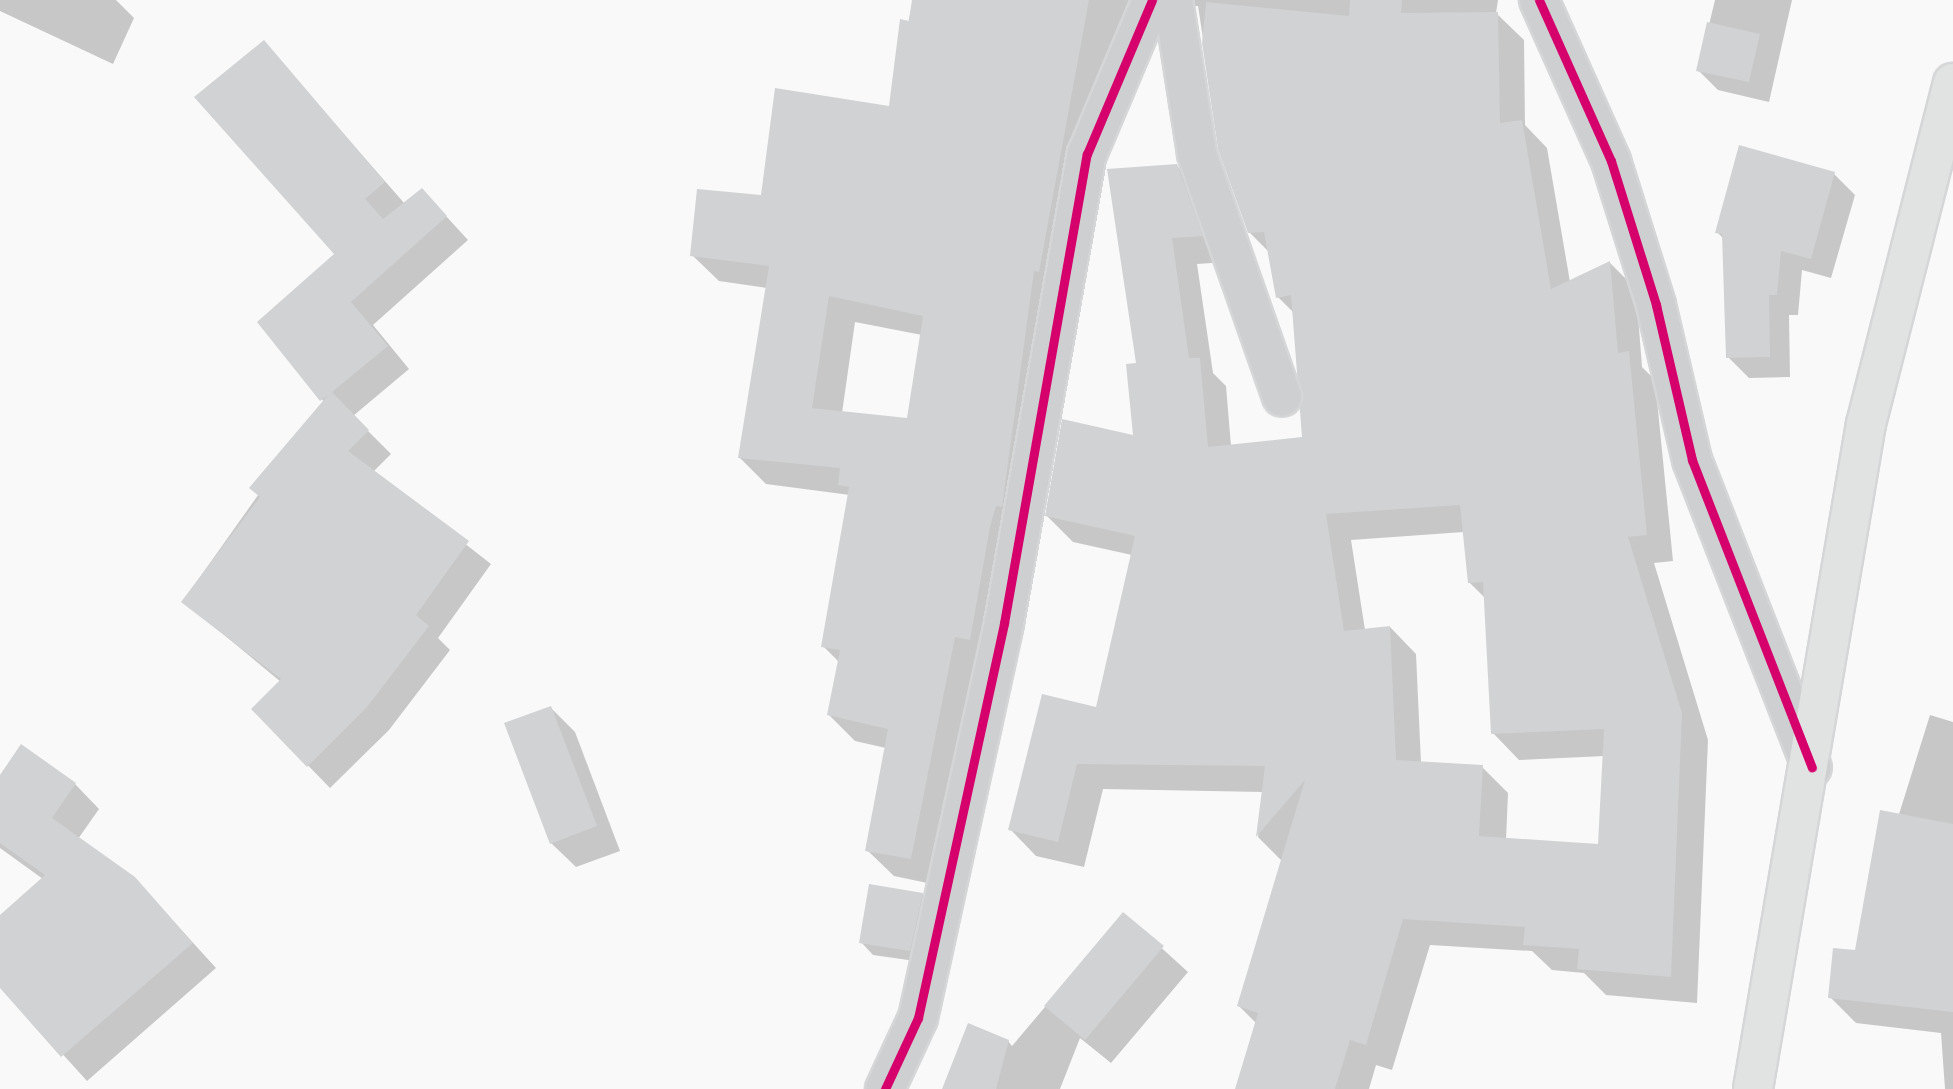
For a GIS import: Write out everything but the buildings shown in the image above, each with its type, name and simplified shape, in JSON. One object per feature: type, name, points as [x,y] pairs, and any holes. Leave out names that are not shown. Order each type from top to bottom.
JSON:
[{"type":"main road","points":[[1753,1089],[1812,767],[1867,424],[1925,208],[1953,83]]},
{"type":"street","points":[[885,1089],[918,1017],[1004,623],[1087,154],[1152,0]]},
{"type":"street","points":[[1173,0],[1197,155],[1282,397]]},
{"type":"street","points":[[1539,0],[1611,161],[1656,305],[1692,460],[1812,767]]},
{"type":"street","points":[[1925,208],[1953,152]]},
{"type":"cycle path","points":[[885,1089],[918,1018],[1004,623],[1087,154],[1152,0]]},
{"type":"cycle path","points":[[1539,0],[1611,161],[1656,305],[1692,460],[1812,767]]}]
